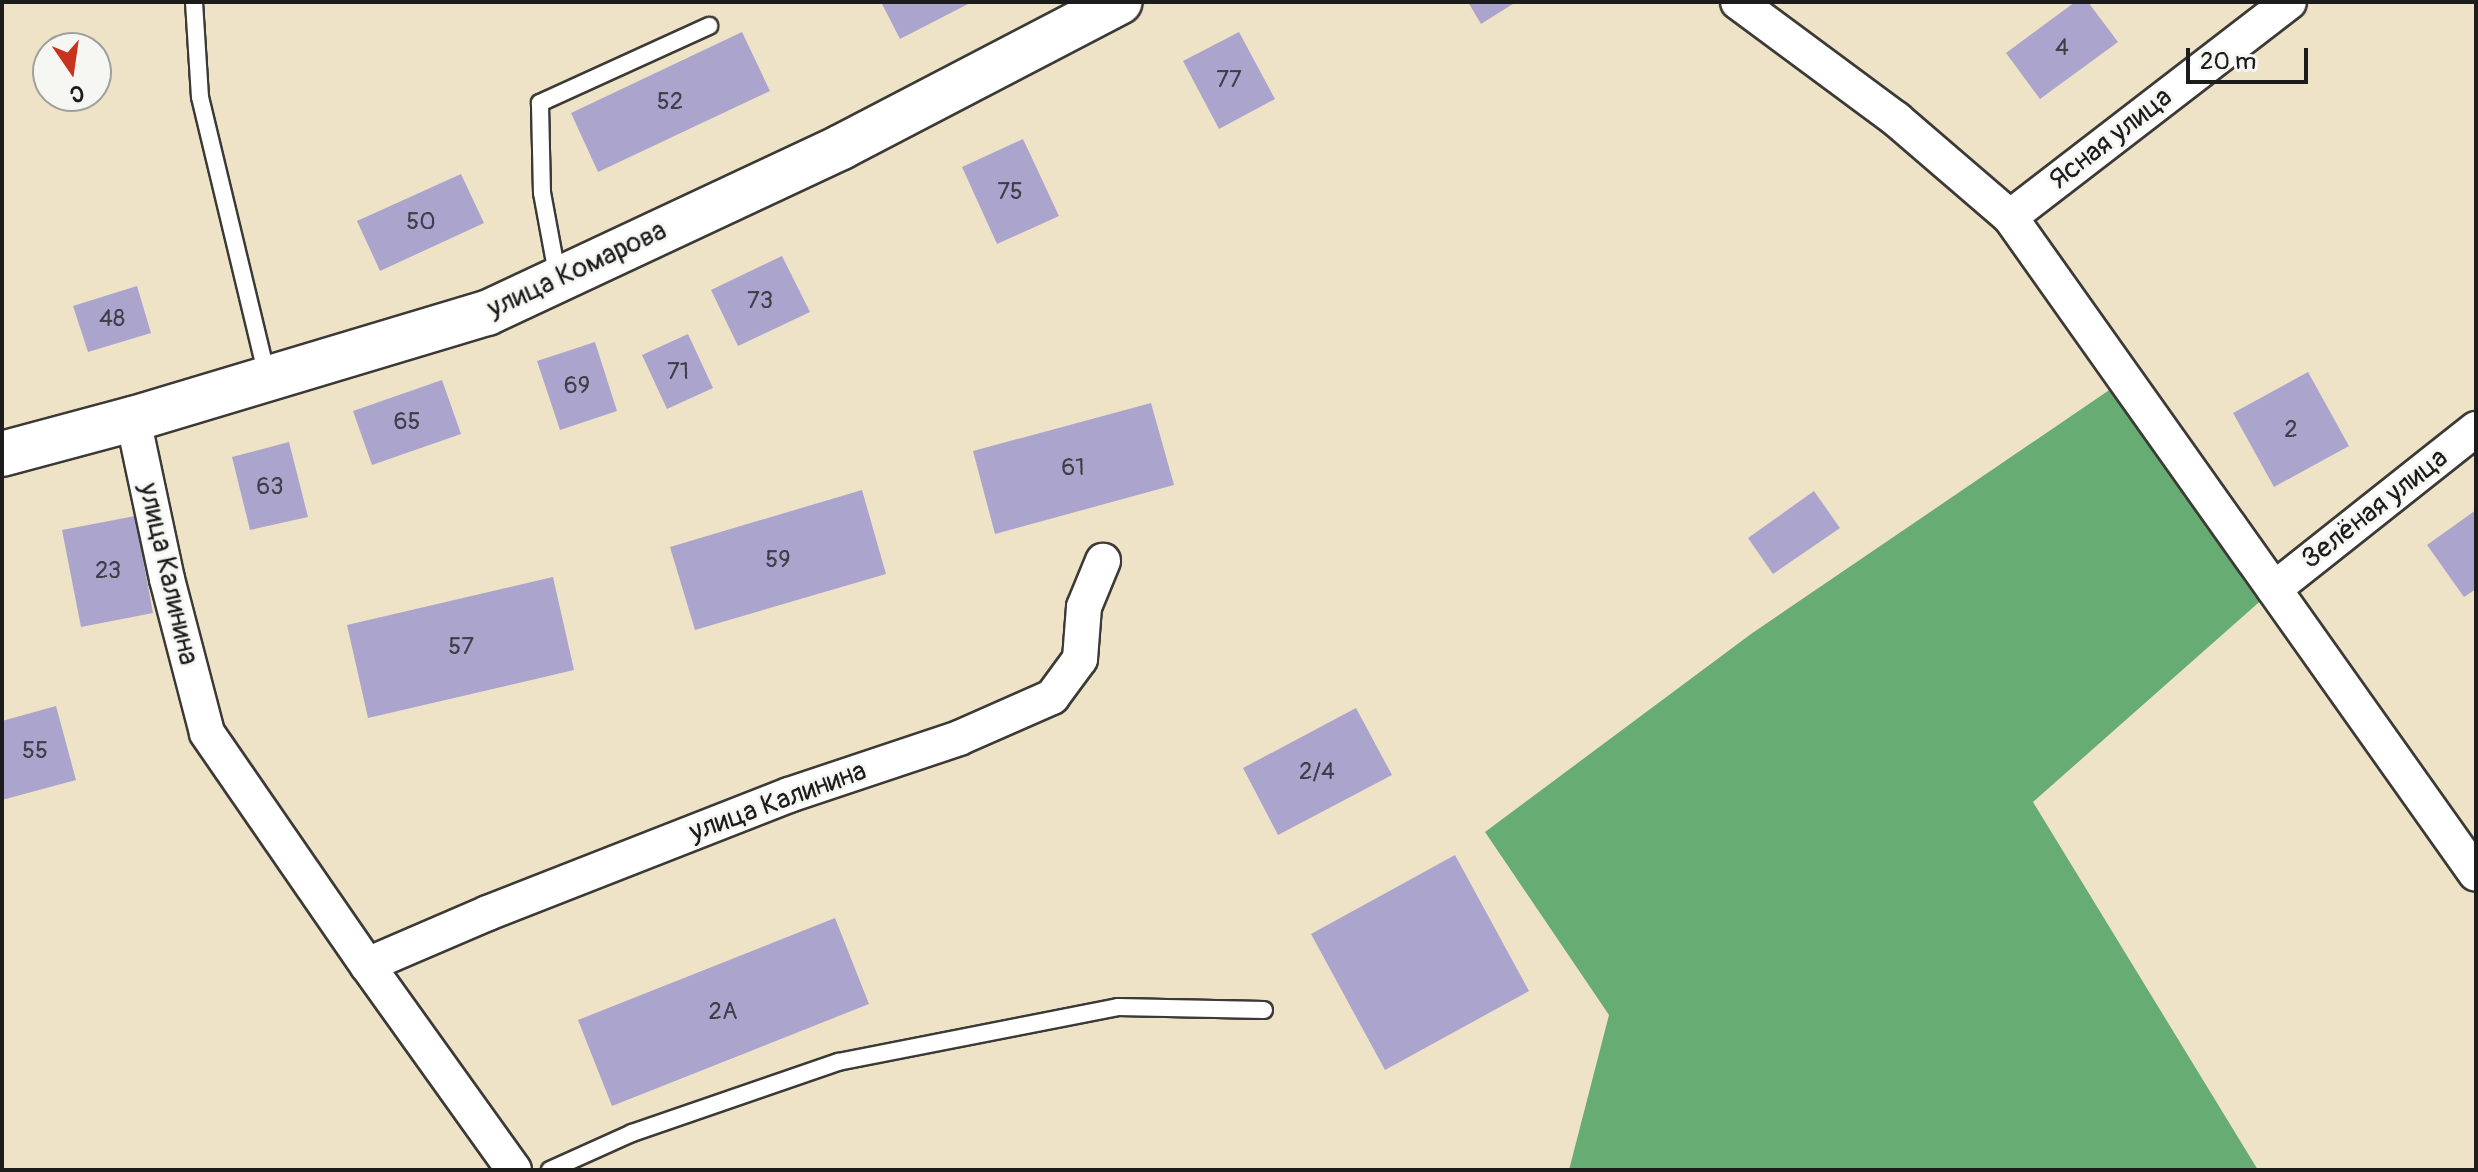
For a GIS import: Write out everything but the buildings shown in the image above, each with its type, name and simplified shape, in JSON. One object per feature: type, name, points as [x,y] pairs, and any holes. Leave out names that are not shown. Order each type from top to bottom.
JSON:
[{"type":"street","name":"улица Комарова","points":[[2,454],[133,419],[487,313],[841,147],[1119,2]]},
{"type":"street","points":[[1738,2],[1896,119],[2010,217],[2476,874]]},
{"type":"street","name":"Ясная улица","points":[[2010,217],[2289,2]]},
{"type":"street","name":"улица Калинина","points":[[133,419],[167,579],[207,733],[367,965],[514,1170]]},
{"type":"street","name":"Зелёная улица","points":[[2274,589],[2476,429]]},
{"type":"street","name":"улица Калинина","points":[[367,965],[488,913],[789,795],[959,738],[1052,697],[1080,659],[1084,607],[1103,561]]},
{"type":"lane","points":[[194,2],[200,97],[268,379]]},
{"type":"lane","points":[[558,280],[542,193],[540,103],[709,26]]},
{"type":"lane","points":[[550,1170],[632,1133],[838,1062],[1118,1007],[1264,1010]]},
{"type":"green space","points":[[2124,380],[2274,589],[2033,802],[2258,1170],[1569,1170],[1609,1015],[1485,832],[1751,634]]}]
